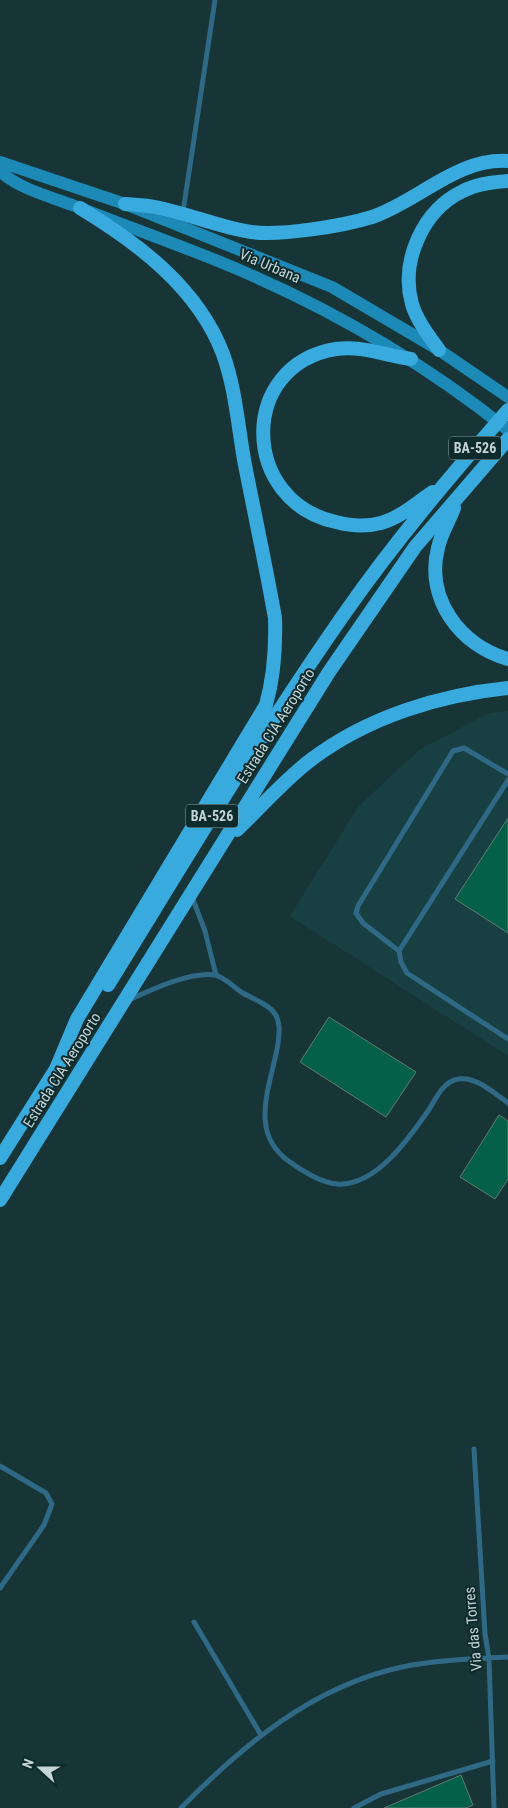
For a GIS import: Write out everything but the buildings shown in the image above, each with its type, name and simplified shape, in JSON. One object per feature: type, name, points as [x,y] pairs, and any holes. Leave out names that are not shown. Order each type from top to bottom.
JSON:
[{"type":"highway","points":[[124,204],[155,207],[253,232],[307,229],[373,216],[410,199],[457,171],[481,164],[508,161]]},
{"type":"highway","points":[[439,350],[418,319],[409,288],[413,252],[418,238],[426,224],[451,198],[464,190],[483,184],[508,181]]},
{"type":"highway","points":[[56,1068],[77,1019],[266,705],[272,683],[276,646],[275,618],[242,446],[238,415],[228,373],[217,341],[207,322],[173,277],[140,248],[80,208]]},
{"type":"highway","points":[[411,360],[361,349],[338,349],[308,358],[292,369],[271,396],[264,418],[262,434],[267,464],[283,491],[305,510],[315,517],[349,525],[382,523],[398,516],[442,486]]},
{"type":"highway","name":"Estrada CIA Aeroporto","points":[[0,1158],[247,759],[348,608],[442,486],[508,410]]},
{"type":"highway","name":"Estrada CIA Aeroporto","points":[[0,1200],[329,672],[415,547],[508,439]]},
{"type":"highway","points":[[457,497],[437,549],[435,580],[438,596],[446,613],[468,639],[492,654],[508,659]]},
{"type":"highway","points":[[222,844],[311,759],[339,741],[399,712],[448,698],[508,688]]},
{"type":"main road","name":"Via Urbana","points":[[0,162],[124,204],[332,287],[439,350],[503,393]]},
{"type":"main road","name":"Via Urbana","points":[[0,170],[20,184],[293,293],[353,324],[411,360],[481,408],[508,430]]},
{"type":"lane","points":[[183,215],[215,0]]},
{"type":"lane","points":[[508,774],[464,748],[453,751],[417,807],[358,906],[356,913],[363,923],[399,951],[401,962],[407,974],[508,1039]]},
{"type":"lane","points":[[399,951],[508,780]]},
{"type":"lane","points":[[191,895],[205,931],[216,975],[276,1016],[279,1024],[267,1098],[265,1129],[269,1142],[290,1162],[326,1182],[337,1184],[355,1183],[394,1156],[410,1137],[442,1089],[452,1081],[458,1079],[478,1083],[508,1103]]},
{"type":"lane","points":[[124,1002],[179,980],[216,975]]},
{"type":"lane","name":"Via das Torres","points":[[474,1449],[485,1634],[489,1658],[494,1808]]},
{"type":"lane","points":[[0,1466],[46,1493],[52,1504],[44,1525],[0,1588]]},
{"type":"lane","points":[[194,1622],[261,1735]]},
{"type":"lane","points":[[181,1808],[219,1770],[261,1735],[318,1698],[348,1683],[403,1667],[508,1657]]},
{"type":"lane","points":[[354,1808],[381,1794],[492,1761]]},
{"type":"shaded area","points":[[508,711],[508,1056],[290,916],[359,806],[419,750],[487,714]]}]
